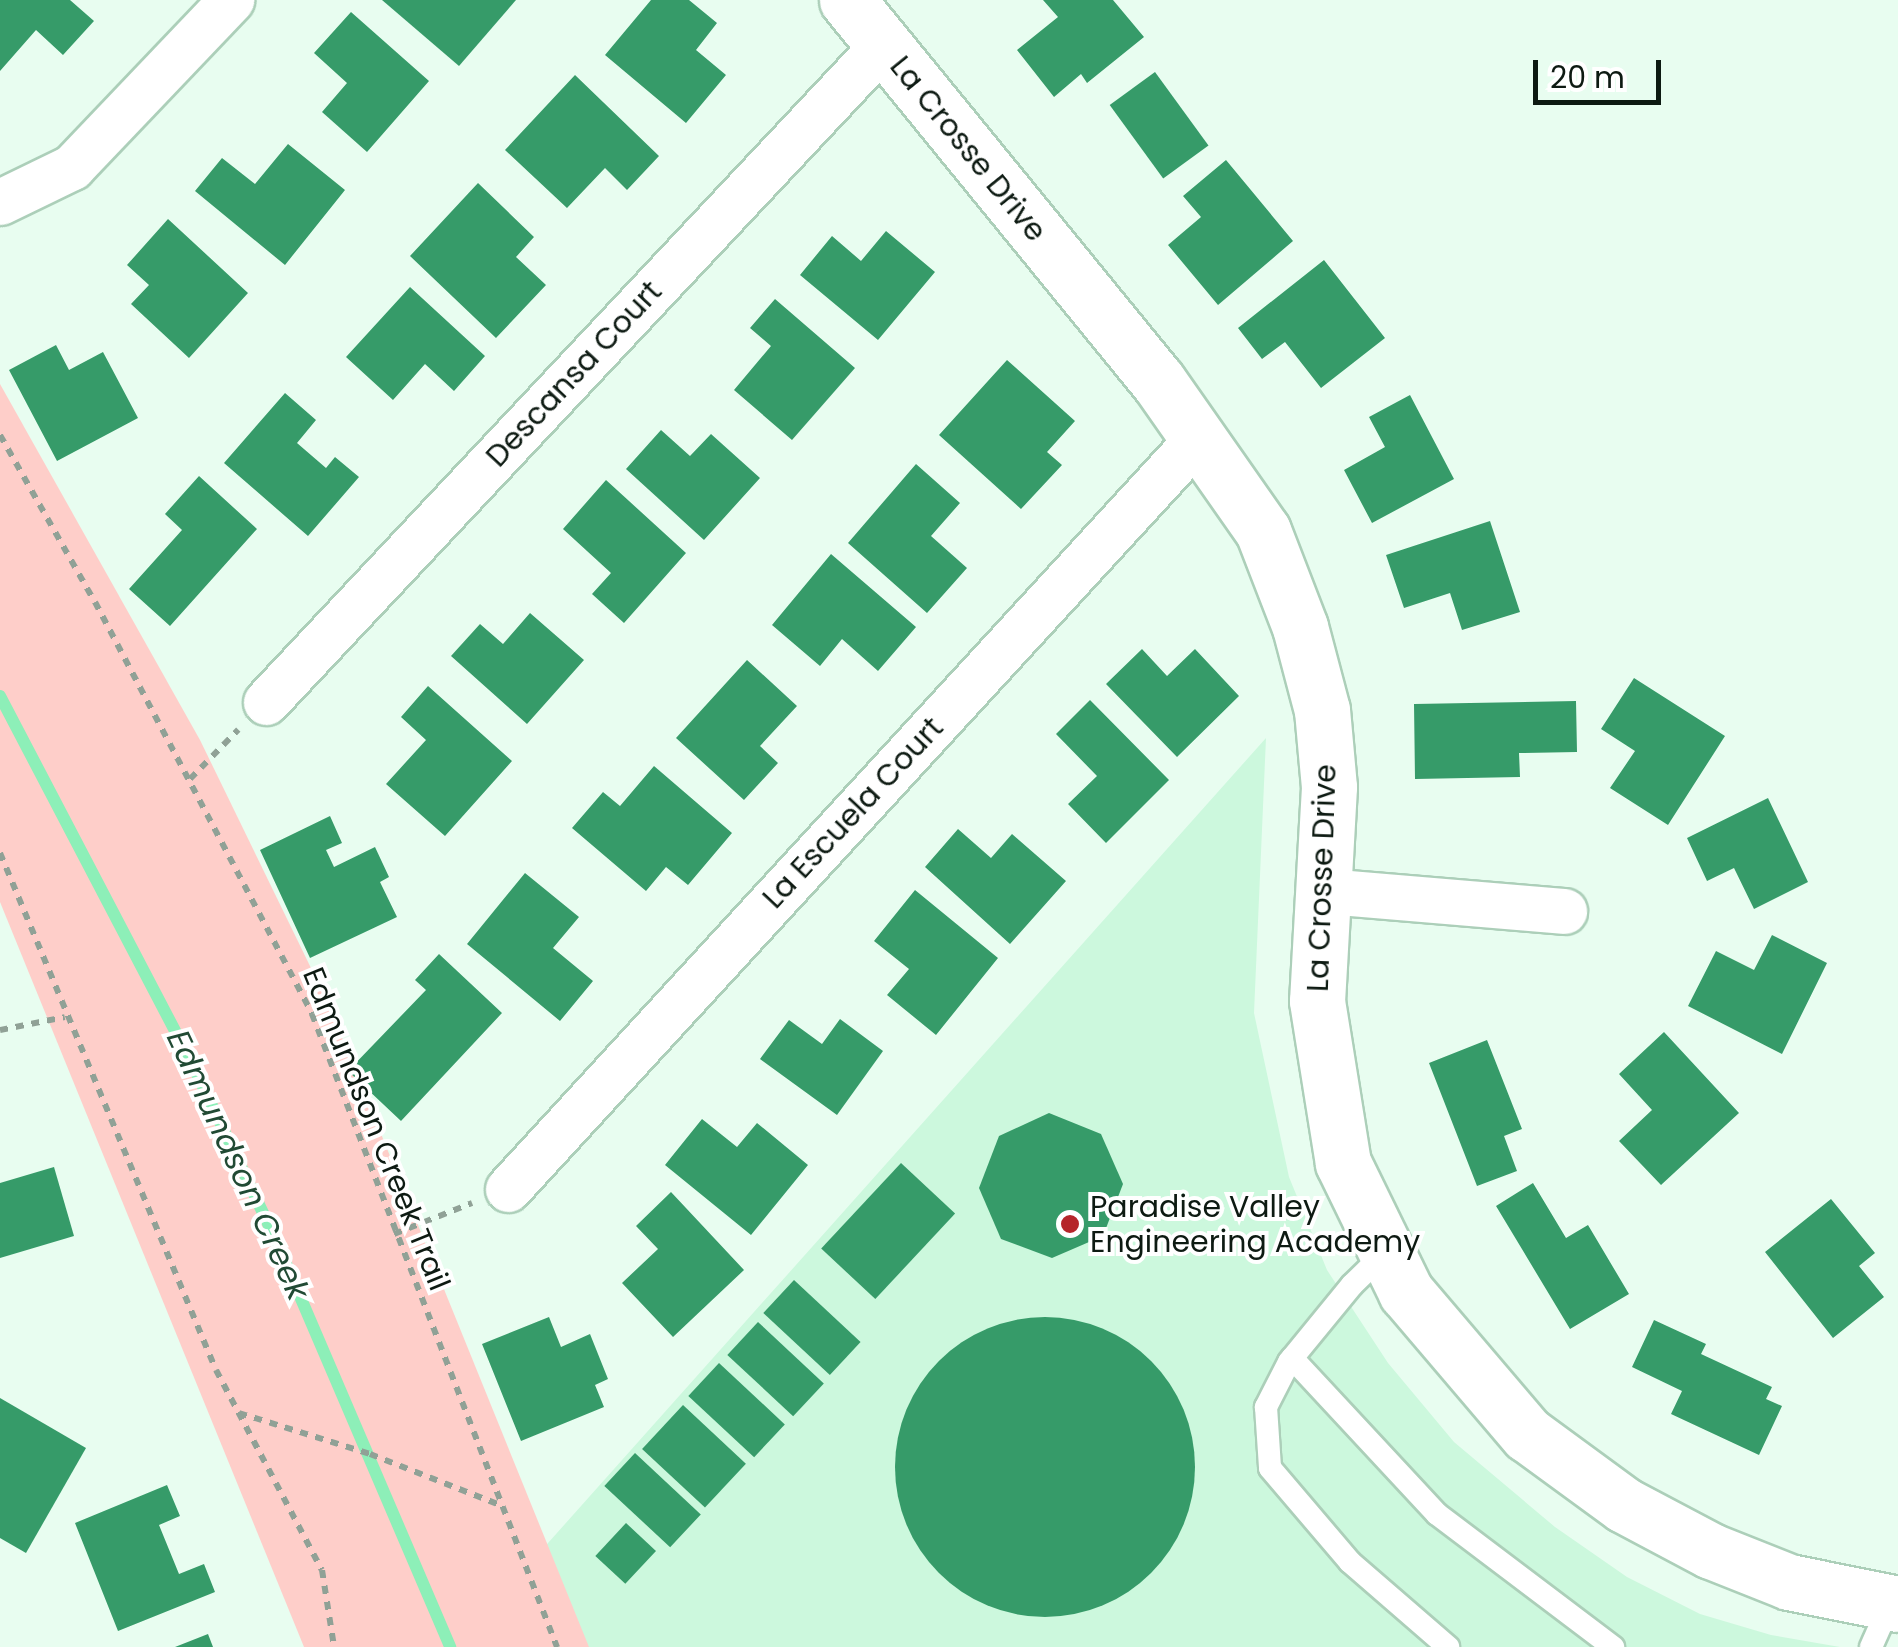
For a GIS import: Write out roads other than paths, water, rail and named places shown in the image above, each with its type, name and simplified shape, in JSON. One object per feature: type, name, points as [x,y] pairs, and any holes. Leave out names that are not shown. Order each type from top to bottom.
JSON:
[{"type":"street","points":[[0,202],[72,167],[231,0]]},
{"type":"street","name":"La Crosse Drive","points":[[848,0],[1158,382],[1263,532],[1300,628],[1322,710],[1329,786],[1317,1001],[1343,1163],[1406,1292],[1527,1434],[1624,1505],[1711,1551],[1887,1617]]},
{"type":"street","name":"Descansa Court","points":[[266,702],[883,45]]},
{"type":"street","name":"La Escuela Court","points":[[508,1189],[1198,438]]},
{"type":"street","points":[[1326,891],[1564,911]]},
{"type":"lane","points":[[1387,1252],[1352,1285],[1292,1358],[1266,1406],[1270,1468],[1350,1562],[1448,1647]]},
{"type":"lane","points":[[1292,1358],[1437,1514],[1613,1647]]},
{"type":"waterway","name":"Edmundson Creek","points":[[0,696],[187,1053],[275,1238],[450,1647]]},
{"type":"place","name":"Paradise Valley Engineering Academy","points":[[1070,1224]]}]
